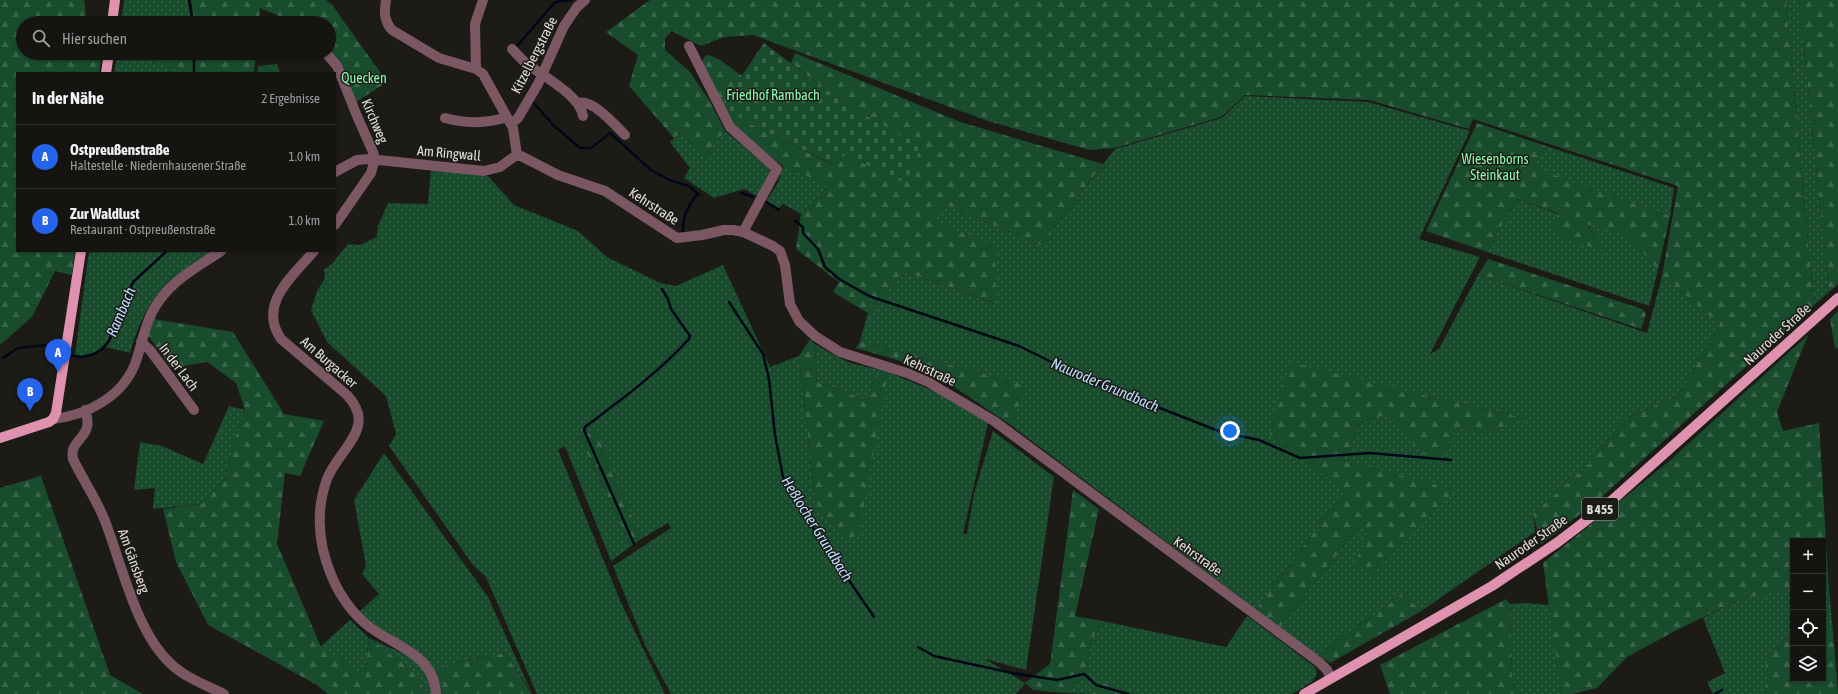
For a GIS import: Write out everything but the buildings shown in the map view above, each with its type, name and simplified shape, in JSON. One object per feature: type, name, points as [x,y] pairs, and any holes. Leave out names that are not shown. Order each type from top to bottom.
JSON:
[{"type":"main road","points":[[113,16],[115,0]]},
{"type":"main road","points":[[106,72],[108,60]]},
{"type":"main road","points":[[0,438],[49,422],[55,414],[81,252]]},
{"type":"main road","name":"Nauroder Straße","points":[[1304,694],[1492,586],[1558,542],[1609,503],[1838,298]]},
{"type":"street","points":[[386,0],[385,15],[387,24],[392,30],[439,58],[476,69],[483,74],[509,120],[515,135],[517,156]]},
{"type":"street","points":[[476,69],[475,24],[484,0]]},
{"type":"street","name":"Kitzelbergstraße","points":[[509,120],[518,118],[542,75],[564,26],[577,7],[585,0]]},
{"type":"street","points":[[689,46],[730,128],[777,169],[743,232]]},
{"type":"street","points":[[512,49],[527,64],[578,103],[582,109],[583,116]]},
{"type":"street","name":"Kirchweg","points":[[332,60],[337,66],[375,159]]},
{"type":"street","points":[[578,103],[581,102],[589,104],[599,110],[624,135]]},
{"type":"street","points":[[446,118],[475,124],[509,120]]},
{"type":"street","name":"Kehrstraße","points":[[517,156],[525,157],[558,175],[605,191],[677,238],[702,235],[724,230],[743,232],[773,246],[780,251],[785,265],[790,304],[799,321],[815,336],[840,352],[907,372],[928,382],[994,421],[1319,662],[1327,670],[1331,678]]},
{"type":"street","name":"Am Ringwall","points":[[336,171],[357,160],[375,159],[476,171],[496,168],[512,157],[517,156]]},
{"type":"street","points":[[336,224],[371,173],[375,159]]},
{"type":"street","points":[[55,414],[76,415],[107,399],[124,383],[135,363],[148,319],[165,293],[179,280],[220,252]]},
{"type":"street","name":"Am Burgacker","points":[[313,252],[276,298],[272,315],[276,332],[281,339],[347,395],[357,408],[359,416],[358,430],[336,462],[327,479],[319,526],[324,552],[335,584],[356,614],[376,633],[420,658],[431,672],[436,694]]},
{"type":"street","name":"In der Lach","points":[[141,342],[150,350],[194,410]]},
{"type":"street","name":"Am Gänsberg","points":[[86,410],[89,422],[88,426],[73,449],[73,459],[105,521],[127,586],[144,623],[156,646],[170,664],[188,677],[224,694]]},
{"type":"green space","points":[[0,0],[84,0],[86,16],[16,16],[16,60],[101,60],[99,72],[16,72],[16,252],[75,252],[72,275],[55,271],[32,317],[0,345]]},
{"type":"green space","points":[[124,0],[188,0],[191,16],[122,16]]},
{"type":"green space","name":"Quecken","points":[[191,0],[326,0],[333,6],[387,82],[356,102],[333,60],[336,60],[336,16],[279,16],[260,8],[259,16],[193,16]]},
{"type":"green space","points":[[650,0],[1786,0],[1814,305],[1596,502],[1541,544],[1533,514],[1590,463],[1622,422],[1678,396],[1720,325],[1662,276],[1678,186],[1473,119],[1469,129],[1369,100],[1245,95],[1221,117],[1115,148],[1089,150],[988,121],[753,35],[724,37],[701,46],[672,31],[665,38],[665,50],[690,72],[709,100],[725,131],[704,158],[681,132],[674,138],[629,86],[638,55],[606,32]]},
{"type":"green space","points":[[1786,0],[1799,0],[1829,292],[1814,305]]},
{"type":"green space","points":[[1799,0],[1838,0],[1838,284],[1829,292]]},
{"type":"green space","name":"Friedhof Rambach","points":[[764,43],[849,107],[922,146],[905,183],[846,155],[832,164],[749,123],[722,105]]},
{"type":"green space","points":[[795,53],[960,122],[1103,164],[1041,245],[949,206],[930,218],[995,247],[996,304],[906,272],[868,313],[833,292],[839,282],[796,249],[801,214],[829,186],[783,166],[732,127],[701,64],[705,56],[709,55],[720,60],[742,76],[723,105],[749,123],[831,164],[846,155],[905,182],[921,146],[849,107],[791,63]]},
{"type":"green space","points":[[116,60],[151,60],[187,72],[114,72]]},
{"type":"green space","points":[[151,60],[255,60],[254,72],[187,72]]},
{"type":"green space","points":[[277,64],[280,72],[257,72],[258,66]]},
{"type":"green space","points":[[1245,96],[1368,102],[1470,131],[1419,239],[1480,257],[1430,354],[1439,349],[1478,275],[1647,333],[1662,276],[1720,325],[1678,396],[1622,422],[1590,463],[1533,514],[1535,532],[1423,610],[1401,595],[1318,655],[1279,628],[1358,527],[1367,530],[1455,490],[1343,460],[1360,423],[1384,415],[1425,455],[1462,428],[1484,434],[1524,418],[1414,393],[1269,434],[1345,491],[1256,609],[1012,426],[1025,385],[860,341],[868,313],[906,272],[995,304],[995,247],[929,218],[949,206],[1041,245],[1115,149],[1222,118]]},
{"type":"green space","name":"Wiesenborns Steinkaut","points":[[1477,123],[1546,146],[1535,168],[1670,216],[1658,270],[1627,234],[1585,224],[1611,253],[1570,241],[1553,229],[1558,213],[1517,199],[1487,252],[1426,231]]},
{"type":"green space","points":[[725,131],[769,167],[770,172],[759,197],[744,189],[714,198],[684,178],[690,168],[670,142],[681,132],[704,158]]},
{"type":"green space","points":[[1546,146],[1674,188],[1670,216],[1534,168]]},
{"type":"green space","points":[[783,166],[829,186],[801,214],[783,204],[779,208],[766,201],[778,183]]},
{"type":"green space","points":[[431,169],[488,176],[514,205],[578,231],[607,257],[660,283],[676,286],[723,265],[770,367],[799,356],[815,503],[847,540],[874,377],[868,400],[817,382],[815,344],[837,357],[851,363],[888,372],[936,392],[988,423],[963,534],[967,534],[974,494],[993,431],[1054,477],[1026,670],[985,659],[1025,683],[1016,694],[671,694],[646,647],[613,566],[671,528],[668,523],[641,539],[595,430],[580,438],[631,546],[611,561],[565,446],[558,450],[622,605],[665,694],[537,694],[486,577],[473,565],[389,446],[396,434],[386,396],[327,342],[311,310],[317,291],[325,278],[324,270],[332,264],[348,244],[360,245],[377,237],[378,226],[388,203],[428,204]]},
{"type":"green space","points":[[1517,199],[1558,214],[1610,253],[1585,223],[1627,234],[1658,270],[1649,306],[1487,252]]},
{"type":"green space","points":[[89,252],[165,252],[132,283],[113,331],[107,342],[99,350],[88,355],[75,355]]},
{"type":"green space","points":[[166,252],[210,252],[177,274],[160,291],[142,320],[130,353],[106,347],[110,342],[134,283]]},
{"type":"green space","points":[[1488,259],[1642,309],[1646,314],[1641,329],[1478,275]]},
{"type":"green space","points":[[1838,311],[1838,348],[1835,349],[1830,319]]},
{"type":"green space","points":[[154,319],[233,332],[284,414],[324,421],[300,476],[285,473],[277,544],[321,647],[365,676],[369,638],[421,677],[423,694],[328,694],[317,685],[208,625],[176,562],[163,509],[202,504],[226,477],[235,438],[245,410],[236,383],[207,362],[171,368],[148,335]]},
{"type":"green space","points":[[1808,335],[1777,412],[1783,431],[1819,423],[1826,538],[1790,538],[1790,589],[1738,600],[1675,631],[1627,657],[1597,688],[1572,694],[1561,694],[1543,563],[1667,463]]},
{"type":"green space","points":[[810,339],[815,344],[817,382],[868,400],[874,377],[888,372],[859,534],[847,540],[815,503],[799,356]]},
{"type":"green space","points":[[860,341],[1026,385],[1012,426],[956,388],[904,362],[856,348]]},
{"type":"green space","points":[[1291,362],[1414,393],[1525,418],[1484,434],[1462,428],[1439,456],[1425,455],[1384,415],[1360,423],[1343,460],[1456,490],[1372,576],[1355,565],[1367,530],[1358,527],[1279,628],[1256,609],[1345,491],[1269,434]]},
{"type":"green space","points":[[229,406],[245,410],[235,439],[226,477],[202,504],[153,509],[155,488],[134,490],[140,442],[162,446],[203,464]]},
{"type":"green space","points":[[595,429],[641,539],[631,546],[580,438]]},
{"type":"green space","points":[[384,453],[488,597],[531,691],[505,653],[454,663],[435,671],[423,656],[375,627],[359,612],[379,594],[362,574],[366,566],[354,500]]},
{"type":"green space","points":[[41,476],[110,675],[143,694],[0,694],[0,488]]},
{"type":"green space","points":[[1073,490],[1099,509],[1075,616],[1102,621],[1091,641],[1085,678],[1065,693],[1033,690],[1025,683],[1050,664]]},
{"type":"green space","points":[[1826,540],[1829,590],[1826,590]]},
{"type":"green space","points":[[1790,588],[1790,634],[1766,658],[1766,691],[1758,694],[1713,694],[1707,682],[1725,673],[1703,618],[1738,600]]},
{"type":"green space","points":[[1826,590],[1829,590],[1833,632],[1826,628]]},
{"type":"green space","points":[[1401,595],[1423,610],[1330,663],[1318,655]]},
{"type":"green space","points":[[1506,599],[1510,604],[1512,677],[1519,694],[1390,694],[1380,665]]},
{"type":"green space","points":[[1527,603],[1549,605],[1561,694],[1519,694],[1512,677],[1510,604]]},
{"type":"green space","points":[[1247,616],[1315,667],[1317,674],[1312,682],[1292,694],[1136,694],[1103,684],[1092,694],[1065,693],[1085,678],[1091,641],[1102,621],[1226,647]]},
{"type":"green space","points":[[350,620],[369,638],[365,676],[320,647]]},
{"type":"green space","points":[[1826,628],[1833,632],[1838,694],[1758,694],[1766,691],[1766,658],[1790,634],[1790,682],[1826,682]]},
{"type":"green space","points":[[369,638],[408,656],[421,665],[428,675],[432,694],[423,694],[421,677]]},
{"type":"green space","points":[[505,653],[532,694],[440,694],[438,679],[435,671],[454,663]]},
{"type":"green space","points":[[1103,683],[1136,694],[1092,694]]},
{"type":"waterway","name":"Rambach","points":[[189,0],[192,16]]},
{"type":"waterway","name":"Rambach","points":[[518,45],[555,2],[572,0]]},
{"type":"waterway","name":"Rambach","points":[[194,60],[194,72]]},
{"type":"waterway","points":[[533,102],[553,125],[580,148],[591,148],[610,133],[651,170],[669,180],[689,186],[699,195]]},
{"type":"waterway","points":[[741,193],[753,197]]},
{"type":"waterway","points":[[683,233],[686,212],[697,194]]},
{"type":"waterway","points":[[765,201],[779,210]]},
{"type":"waterway","name":"Nauroder Grundbach","points":[[795,221],[803,227],[803,233],[818,249],[825,267],[839,279],[869,296],[1019,346],[1086,379],[1221,432],[1259,440],[1300,458],[1370,453],[1451,460]]},
{"type":"waterway","name":"Rambach","points":[[67,355],[82,357],[94,354],[102,349],[109,341],[133,282],[166,252]]},
{"type":"waterway","points":[[634,544],[584,430],[585,427],[626,396],[665,363],[689,339],[690,336],[671,309],[668,299],[662,289]]},
{"type":"waterway","name":"Heßlocher Grundbach","points":[[729,302],[763,354],[769,379],[775,435],[783,477],[797,503],[802,501],[809,522],[874,617]]},
{"type":"waterway","name":"Rambach","points":[[3,358],[18,348],[46,345],[62,354]]},
{"type":"waterway","name":"Heßlocher Grundbach","points":[[918,647],[934,656],[1012,673],[1057,680],[1084,674],[1096,685],[1128,694]]},
{"type":"waterway","points":[[1715,694],[1722,690]]},
{"type":"place","name":"Ostpreußenstraße","points":[[58,372]]},
{"type":"place","name":"Zur Waldlust","points":[[30,411]]}]
